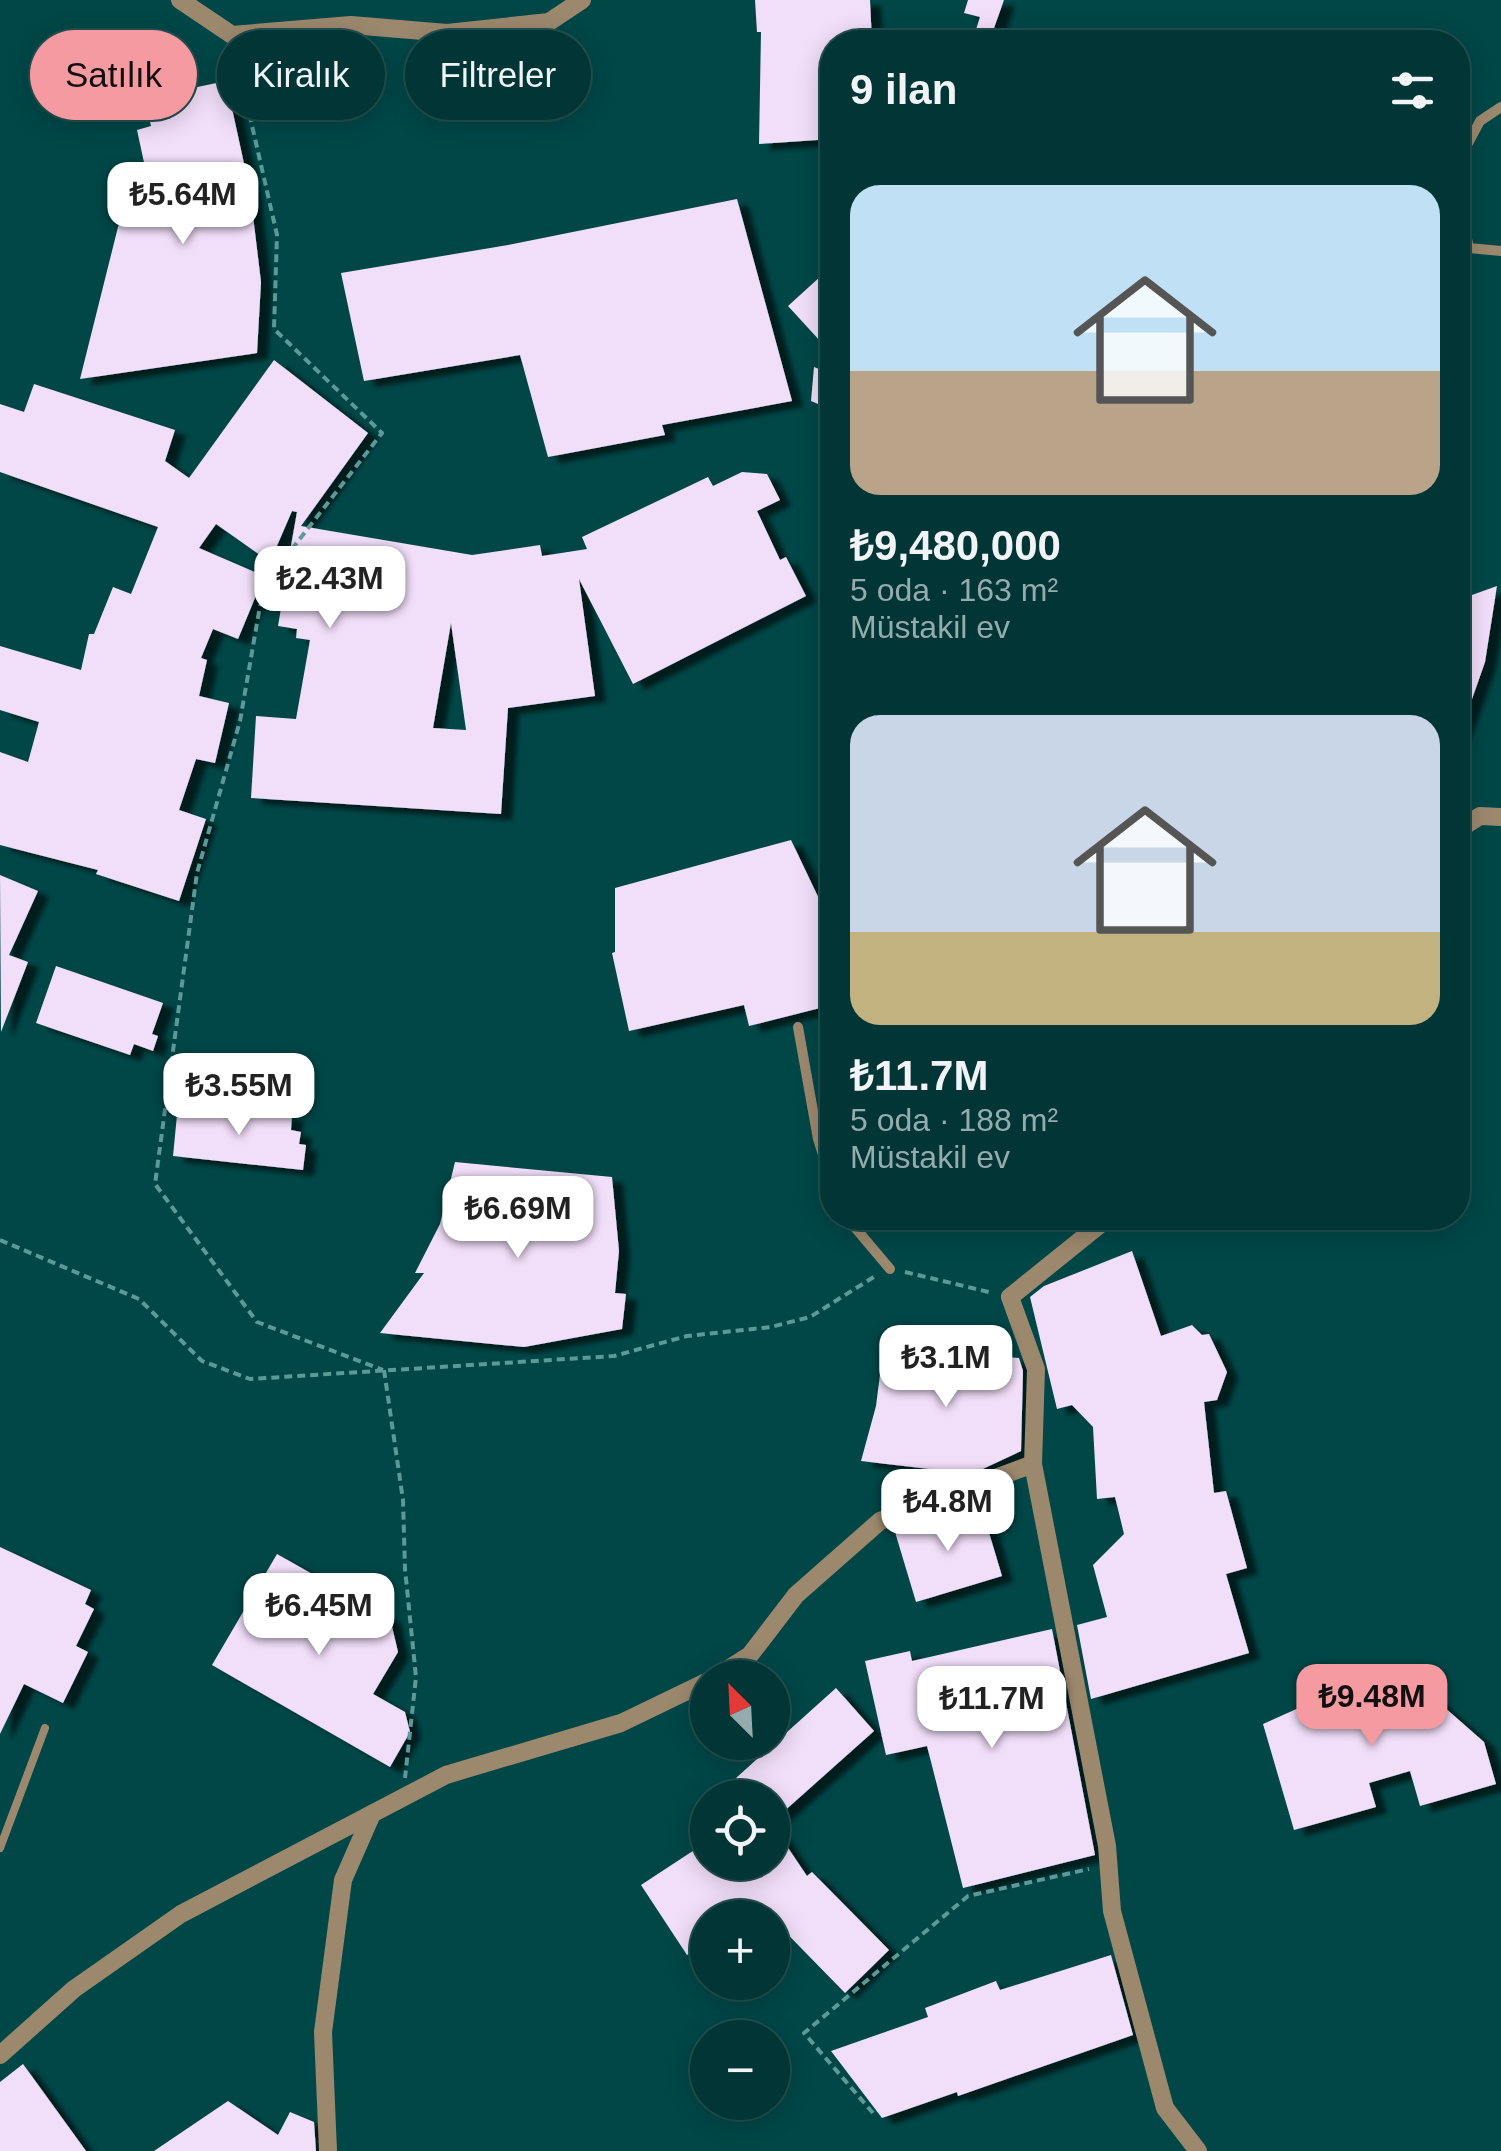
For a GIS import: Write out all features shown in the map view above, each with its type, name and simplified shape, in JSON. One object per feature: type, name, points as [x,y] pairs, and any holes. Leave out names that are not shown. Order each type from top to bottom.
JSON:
[{"type":"street","points":[[180,0],[225,30]]},
{"type":"street","points":[[292,30],[351,25],[447,33],[549,22],[582,0]]},
{"type":"street","points":[[1470,139],[1480,120],[1501,107]]},
{"type":"street","points":[[1470,248],[1501,251]]},
{"type":"street","points":[[1470,822],[1480,816],[1501,817]]},
{"type":"street","points":[[798,1028],[820,1145]]},
{"type":"street","points":[[857,1230],[890,1269]]},
{"type":"street","points":[[1093,1230],[1010,1297],[1036,1369],[1032,1464],[1109,1864],[1112,1910],[1166,2108],[1198,2151]]},
{"type":"street","points":[[742,1660],[796,1594],[880,1521],[1032,1464]]},
{"type":"street","points":[[0,2055],[74,1989],[181,1914],[446,1775],[622,1724],[690,1690]]},
{"type":"street","points":[[328,2151],[323,2032],[343,1880],[372,1814]]},
{"type":"lane","points":[[0,1848],[46,1728]]},
{"type":"path","points":[[251,120],[277,236],[274,329],[382,432],[292,549],[260,606],[240,721],[197,873],[155,1184],[193,1241],[257,1322],[384,1370]]},
{"type":"path","points":[[0,1240],[139,1299],[202,1361],[250,1379],[614,1356],[687,1336],[771,1327],[810,1317],[890,1269],[1010,1297]]},
{"type":"path","points":[[384,1370],[403,1500],[404,1569],[416,1677],[403,1798]]},
{"type":"path","points":[[873,2112],[804,2033],[968,1896],[1109,1864]]},
{"type":"building","points":[[755,0],[870,0],[871,30],[820,30],[820,140],[759,144],[761,32],[757,32]]},
{"type":"building","points":[[968,0],[1004,0],[993,30],[976,30],[980,17],[964,13]]},
{"type":"building","points":[[217,83],[217,120],[235,120],[250,191],[261,282],[257,353],[80,379],[119,223],[156,218],[137,130],[151,126],[150,120],[197,120],[197,87]]},
{"type":"building","points":[[737,199],[792,401],[662,425],[665,435],[548,457],[520,355],[364,381],[341,273],[508,245]]},
{"type":"building","points":[[820,277],[820,341],[788,306]]},
{"type":"building","points":[[274,360],[368,433],[301,526],[472,555],[540,545],[542,556],[587,549],[582,537],[708,477],[713,486],[742,472],[767,474],[780,500],[757,511],[780,560],[786,557],[806,596],[633,684],[579,579],[595,696],[508,708],[501,814],[251,798],[256,716],[296,719],[310,640],[296,638],[297,629],[278,626],[285,584],[301,591],[303,586],[286,574],[297,512],[292,511],[270,562],[216,524],[199,548],[264,576],[238,639],[213,629],[201,658],[207,660],[199,696],[229,703],[215,763],[196,759],[179,810],[206,819],[179,901],[96,874],[98,870],[0,845],[0,752],[28,762],[39,722],[0,710],[0,646],[81,670],[89,634],[94,634],[113,587],[131,594],[158,527],[0,472],[0,404],[24,412],[34,384],[175,430],[165,461],[189,478]],"holes":[[[451,623],[466,730],[433,728]]]},
{"type":"building","points":[[814,367],[820,369],[820,405],[811,401]]},
{"type":"building","points":[[1497,586],[1485,662],[1470,705],[1470,596]]},
{"type":"building","points":[[791,840],[820,901],[820,1008],[749,1026],[744,1005],[629,1031],[612,953],[615,888]]},
{"type":"building","points":[[0,875],[38,891],[9,955],[28,962],[1,1032]]},
{"type":"building","points":[[56,966],[163,1003],[152,1034],[158,1036],[153,1051],[134,1044],[130,1055],[36,1023]]},
{"type":"building","points":[[196,1105],[292,1116],[291,1130],[301,1132],[299,1144],[306,1145],[303,1170],[173,1156],[177,1115],[194,1117]]},
{"type":"building","points":[[455,1162],[612,1177],[619,1251],[615,1293],[626,1294],[622,1329],[524,1347],[380,1333],[424,1273],[415,1273],[440,1224]]},
{"type":"building","points":[[1132,1251],[1161,1336],[1192,1325],[1202,1335],[1209,1334],[1227,1372],[1217,1400],[1204,1402],[1214,1493],[1226,1491],[1247,1568],[1226,1574],[1249,1653],[1091,1699],[1077,1625],[1107,1617],[1093,1565],[1124,1534],[1115,1497],[1097,1499],[1093,1427],[1072,1405],[1057,1409],[1030,1297],[1044,1286]]},
{"type":"building","points":[[884,1343],[1019,1358],[1023,1371],[1021,1451],[972,1474],[861,1461],[876,1406]]},
{"type":"building","points":[[981,1506],[1002,1576],[916,1602],[895,1532]]},
{"type":"building","points":[[0,1547],[91,1590],[85,1604],[94,1609],[76,1646],[88,1652],[63,1703],[24,1684],[0,1734]]},
{"type":"building","points":[[277,1554],[390,1618],[398,1652],[373,1694],[405,1712],[410,1732],[390,1767],[212,1665]]},
{"type":"building","points":[[1052,1629],[1095,1855],[963,1888],[927,1746],[886,1755],[865,1661],[910,1651],[912,1661]]},
{"type":"building","points":[[1403,1671],[1484,1742],[1496,1784],[1420,1806],[1410,1771],[1369,1783],[1376,1807],[1294,1830],[1263,1724],[1341,1689]]},
{"type":"building","points":[[836,1688],[874,1731],[790,1806],[790,1780],[736,1778],[756,1760],[790,1760],[790,1729]]},
{"type":"building","points":[[790,1851],[807,1876],[812,1872],[889,1950],[845,1993],[790,1937],[790,1900],[690,1900],[687,1955],[641,1885],[690,1853],[690,1880],[790,1880]]},
{"type":"building","points":[[1111,1955],[1133,2035],[958,2096],[957,2092],[882,2118],[831,2051],[928,2017],[925,2008],[996,1981],[1000,1990]]},
{"type":"building","points":[[23,2064],[86,2151],[0,2151],[0,2082]]},
{"type":"building","points":[[228,2101],[278,2135],[290,2112],[314,2122],[316,2151],[154,2151]]}]
